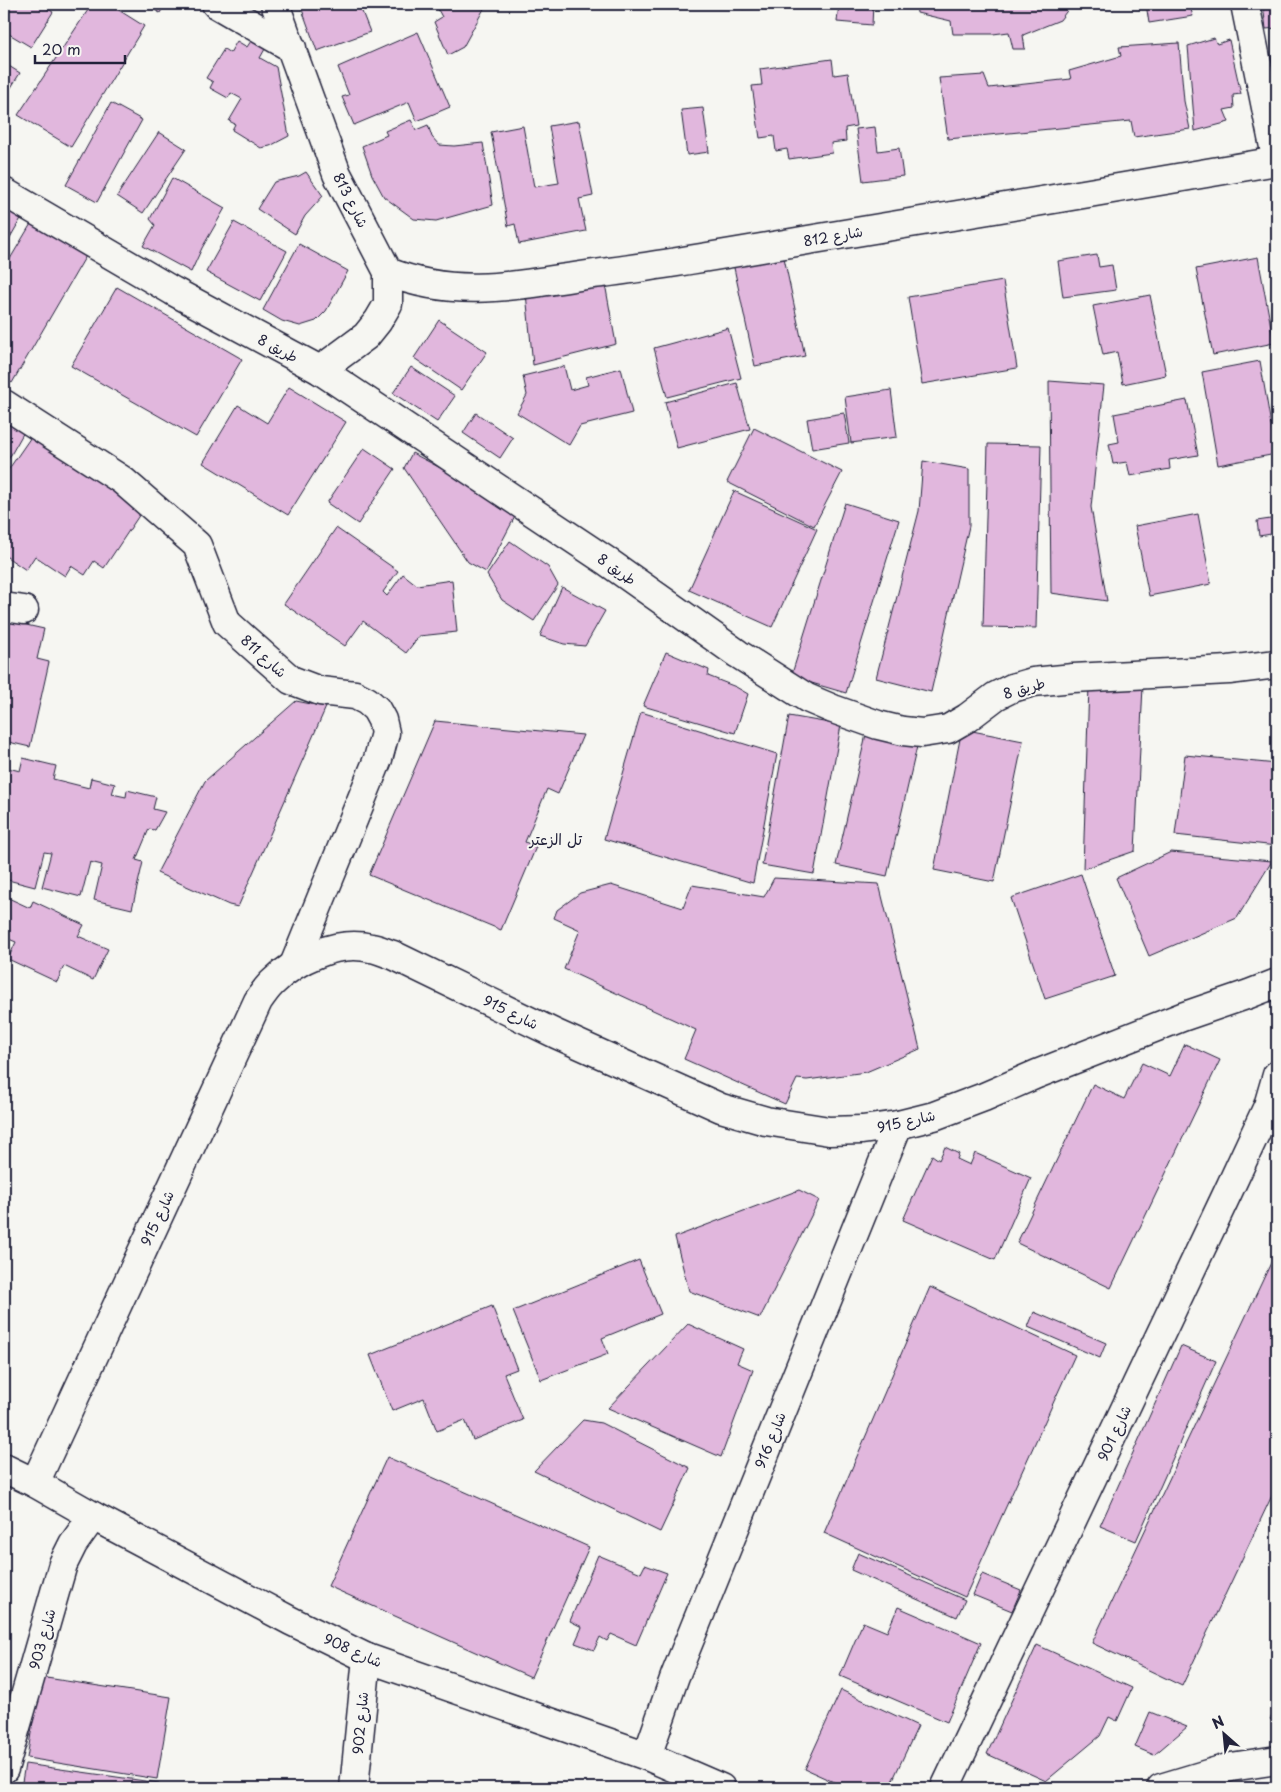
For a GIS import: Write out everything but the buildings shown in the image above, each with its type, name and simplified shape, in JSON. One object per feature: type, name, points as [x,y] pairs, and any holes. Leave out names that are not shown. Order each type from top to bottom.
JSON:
[{"type":"street","points":[[216,4],[292,48]]},
{"type":"street","name":"شارع 813","points":[[274,4],[292,48],[337,174],[388,272],[388,304],[378,321],[366,336],[320,370]]},
{"type":"street","points":[[1245,4],[1277,162]]},
{"type":"street","name":"شارع 812","points":[[388,272],[409,280],[452,288],[488,288],[643,268],[1277,162]]},
{"type":"street","name":"طريق 8","points":[[4,192],[173,291],[320,370],[605,560],[738,654],[807,698],[878,726],[922,733],[948,729],[967,718],[996,696],[1012,688],[1034,682],[1073,678],[1229,670],[1277,664]]},
{"type":"street","name":"شارع 811","points":[[4,404],[122,480],[197,545],[228,623],[291,680],[320,691],[355,695],[367,701],[376,709],[382,720],[385,733],[378,759],[294,965]]},
{"type":"street","name":"شارع 915","points":[[35,1482],[258,1001],[272,983],[294,965],[316,954],[345,946],[370,947],[393,955],[556,1034],[721,1108],[766,1121],[830,1131],[862,1130],[934,1116],[1165,1024],[1277,983]]},
{"type":"street","name":"شارع 901","points":[[945,1788],[1227,1194],[1268,1106],[1277,1076]]},
{"type":"street","name":"شارع 916","points":[[647,1756],[675,1676],[898,1124]]},
{"type":"street","name":"شارع 908","points":[[4,1468],[35,1482],[93,1516],[291,1621],[367,1658],[647,1756],[722,1788]]},
{"type":"street","name":"شارع 903","points":[[4,1769],[63,1564],[73,1544],[93,1516]]},
{"type":"street","name":"شارع 902","points":[[354,1788],[367,1658]]},
{"type":"street","points":[[1161,1788],[1231,1767],[1277,1760]]},
{"type":"district","name":"تل الزعتر","points":[[556,838]]}]
